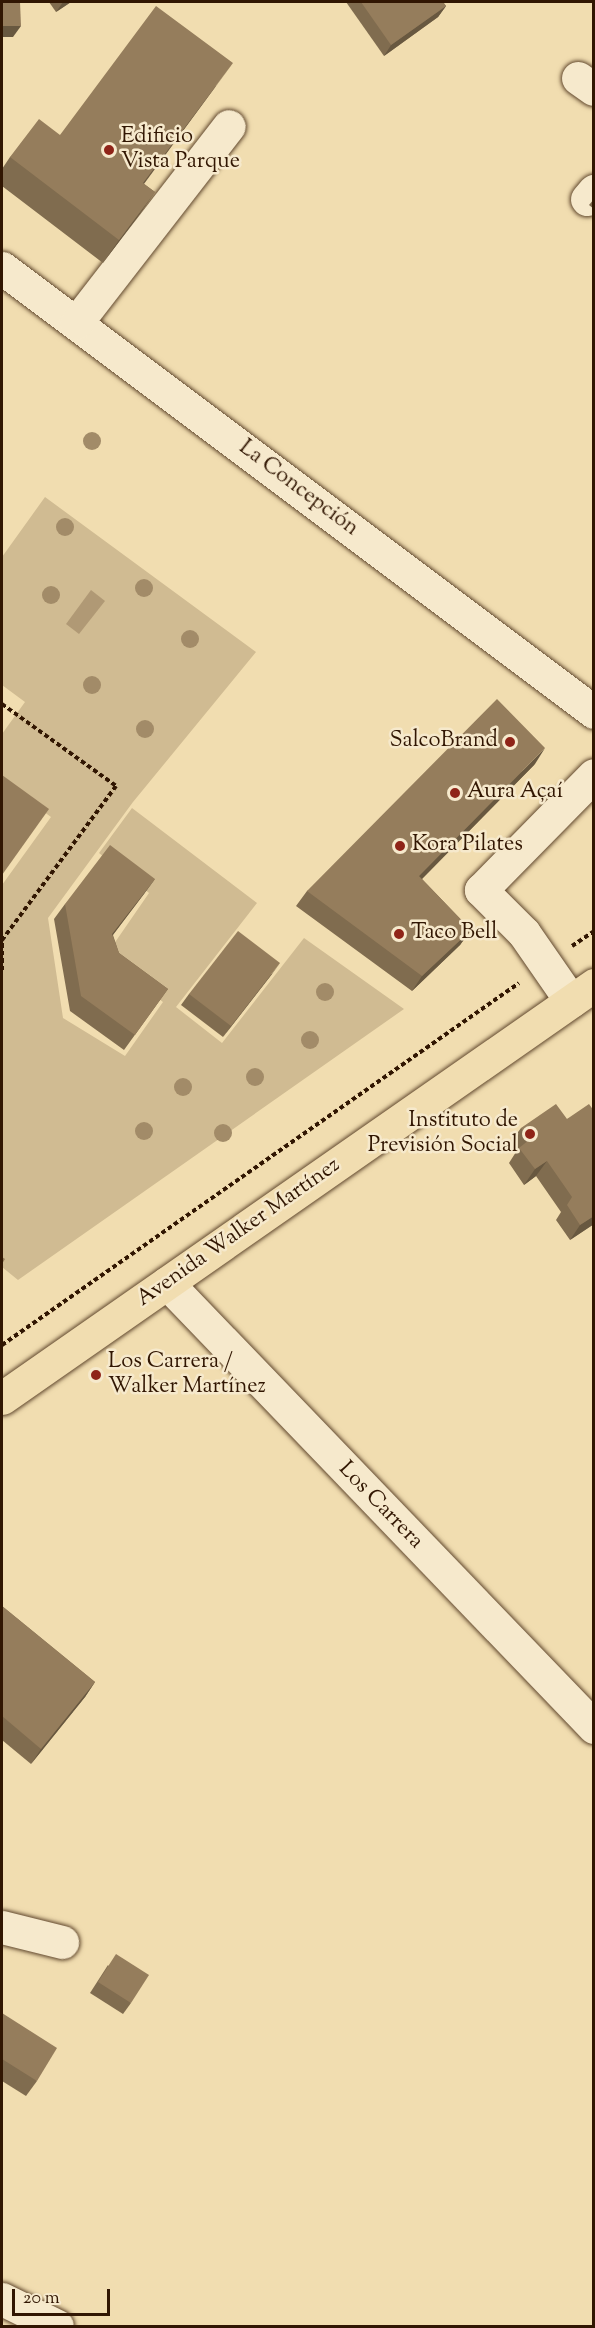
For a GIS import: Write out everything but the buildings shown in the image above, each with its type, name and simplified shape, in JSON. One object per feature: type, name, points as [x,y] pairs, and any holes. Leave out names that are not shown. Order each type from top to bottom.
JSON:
[{"type":"main road","name":"Avenida Walker Martínez","points":[[2,1398],[582,993]]},
{"type":"street","points":[[76,322],[229,126]]},
{"type":"street","name":"La Concepción","points":[[2,268],[594,712]]},
{"type":"street","points":[[582,993],[546,965],[481,890],[594,775]]},
{"type":"street","name":"Los Carrera","points":[[167,1283],[594,1727]]},
{"type":"street","points":[[2,1927],[62,1942]]},
{"type":"street","points":[[2,2299],[57,2326]]},
{"type":"path","points":[[2,704],[116,786],[2,942],[2,973]]},
{"type":"path","points":[[2,1345],[594,931]]},
{"type":"shaded area","points":[[45,497],[256,652],[133,802],[48,918],[63,1018],[125,1056],[163,1002],[112,964],[109,951],[149,893],[99,853],[132,808],[257,903],[176,1007],[222,1043],[304,938],[404,1009],[18,1280],[2,1267],[2,885],[51,817],[2,781],[2,734],[25,702],[2,685],[2,557]]},
{"type":"shaded area","points":[[91,590],[105,601],[79,634],[66,624]]},
{"type":"place","name":"Edificio Vista Parque","points":[[109,150]]},
{"type":"place","name":"SalcoBrand","points":[[510,742]]},
{"type":"place","name":"Aura Açaí","points":[[455,793]]},
{"type":"place","name":"Kora Pilates","points":[[400,846]]},
{"type":"place","name":"Taco Bell","points":[[399,934]]},
{"type":"place","name":"Instituto de Previsión Social","points":[[530,1134]]},
{"type":"place","name":"Los Carrera / Walker Martínez","points":[[96,1375]]}]
